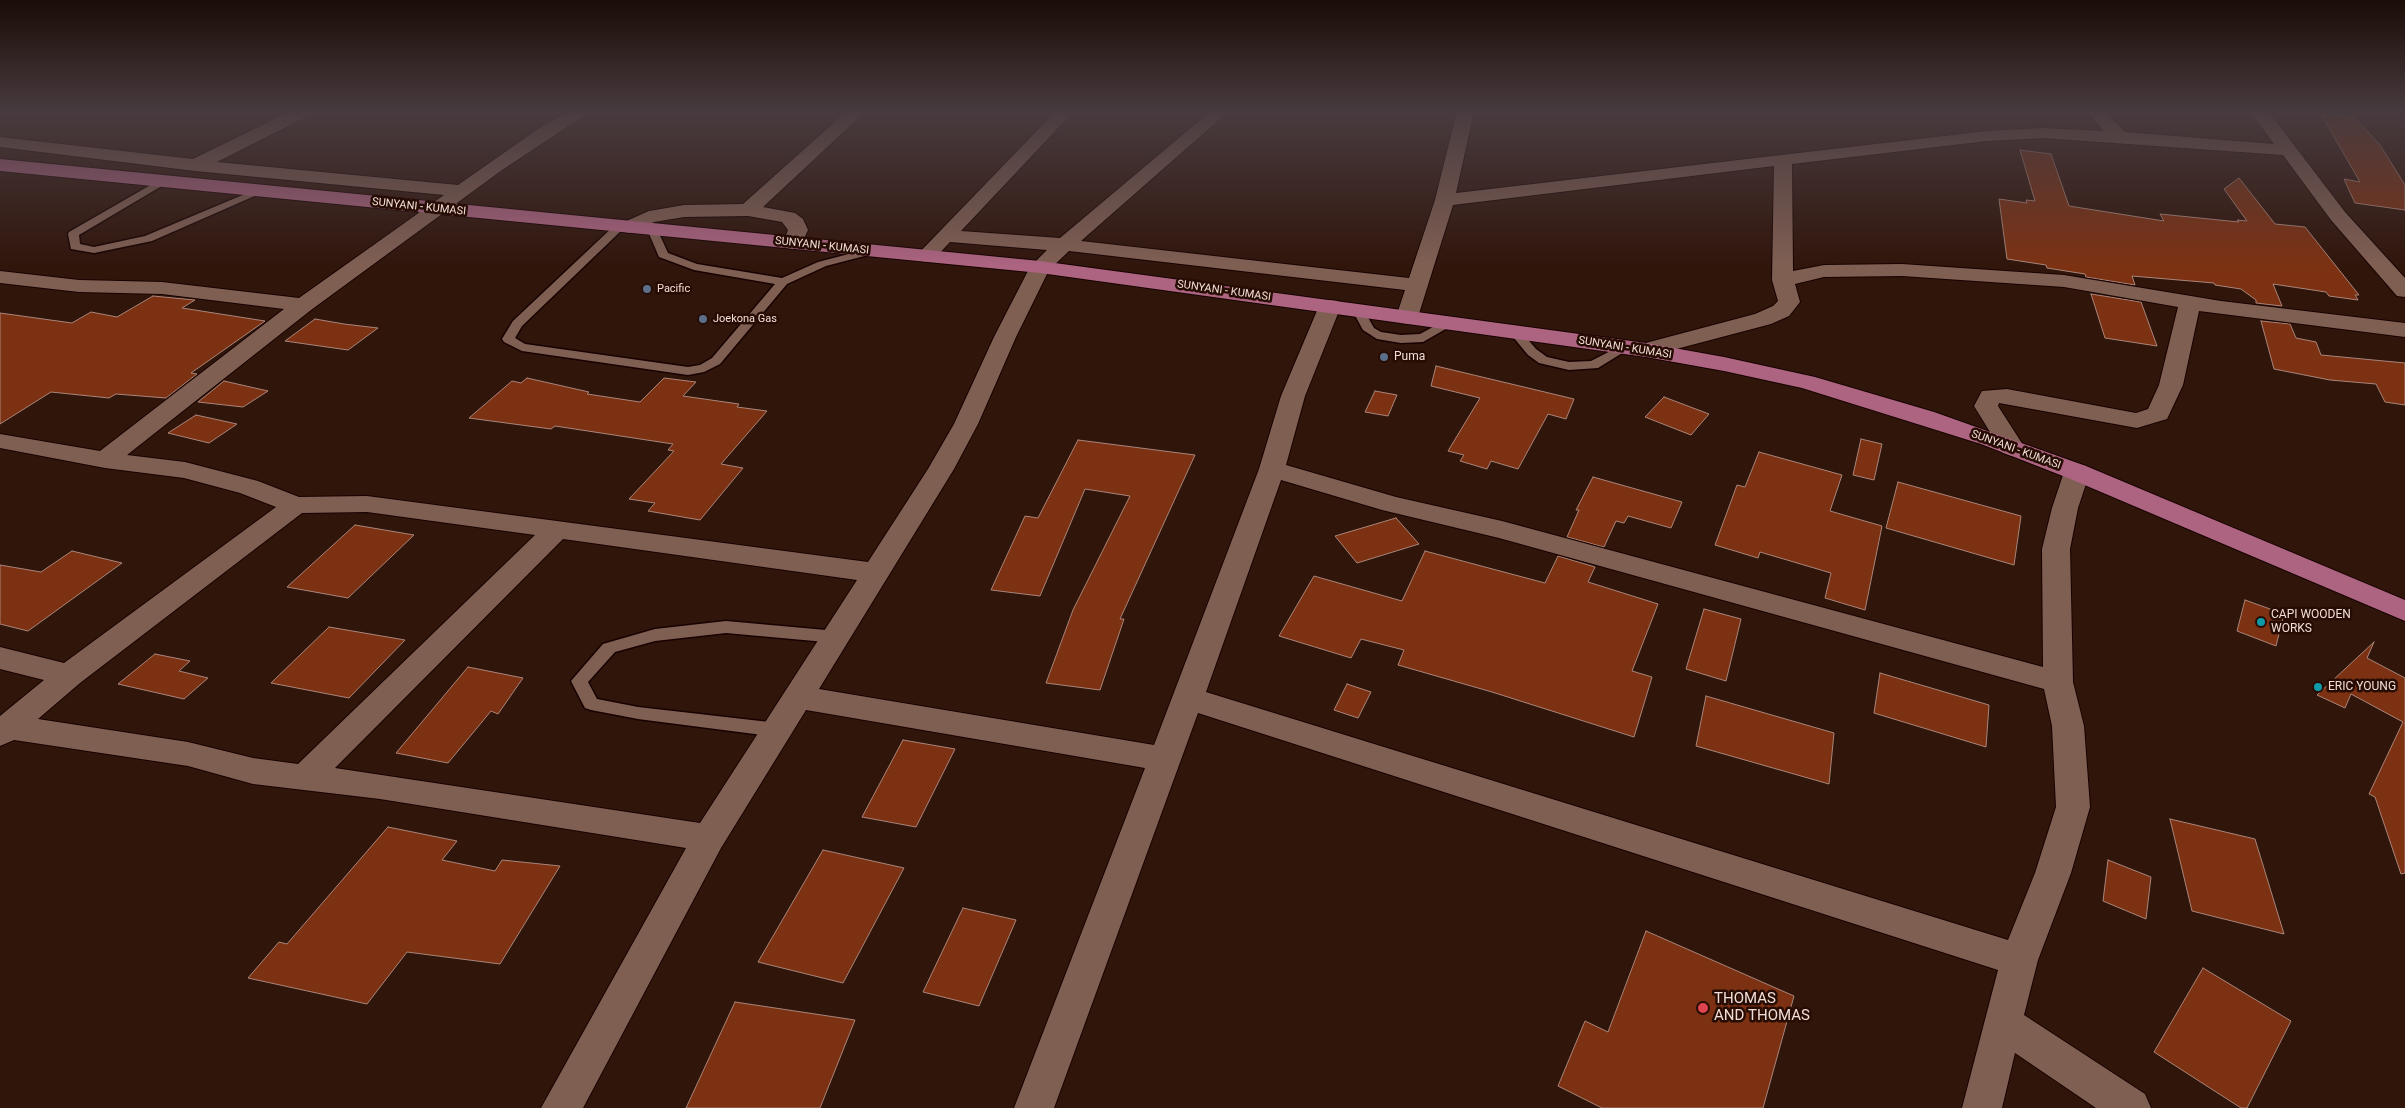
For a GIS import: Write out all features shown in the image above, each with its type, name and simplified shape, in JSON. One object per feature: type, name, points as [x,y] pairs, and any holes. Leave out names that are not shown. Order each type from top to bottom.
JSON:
[{"type":"main road","name":"SUNYANI - KUMASI","points":[[0,165],[1040,267],[1636,349],[1807,382],[1925,417],[2078,472],[2405,611]]},
{"type":"street","points":[[176,163],[463,191]]},
{"type":"street","points":[[161,182],[200,163]]},
{"type":"street","points":[[105,460],[303,305],[503,163]]},
{"type":"street","points":[[748,210],[801,163]]},
{"type":"street","points":[[926,256],[1016,163]]},
{"type":"street","points":[[561,1108],[709,838],[941,469],[966,424],[1005,337],[1040,267],[1161,163]]},
{"type":"street","points":[[1407,316],[1445,200],[1453,163]]},
{"type":"street","points":[[1445,200],[1568,184],[1768,163]]},
{"type":"street","points":[[1636,349],[1763,319],[1781,311],[1789,302],[1783,280],[1784,163]]},
{"type":"street","points":[[2297,163],[2338,216],[2405,291]]},
{"type":"street","points":[[625,227],[649,217],[675,213],[748,210],[788,217],[796,223],[798,230],[793,243]]},
{"type":"street","points":[[946,236],[1066,245],[1418,285]]},
{"type":"street","points":[[1783,280],[1824,271],[1902,270],[2064,281],[2190,302],[2405,330]]},
{"type":"street","points":[[0,277],[79,286],[162,288],[303,305]]},
{"type":"street","points":[[2012,448],[1986,406],[1990,396],[2007,396],[2137,421],[2158,414],[2171,385],[2190,302]]},
{"type":"street","points":[[1034,1108],[1272,468],[1293,396],[1330,306]]},
{"type":"street","points":[[0,441],[105,460],[185,470],[220,478],[296,505],[367,504],[877,573]]},
{"type":"street","points":[[1272,468],[1391,504],[1502,530],[2058,682]]},
{"type":"street","points":[[1982,1108],[2019,960],[2053,873],[2073,807],[2068,726],[2058,682],[2056,549],[2065,508],[2078,472]]},
{"type":"street","points":[[4,731],[69,675],[296,505]]},
{"type":"street","points":[[305,777],[556,530]]},
{"type":"street","points":[[0,658],[69,675]]},
{"type":"street","points":[[799,697],[1165,758]]},
{"type":"street","points":[[1188,698],[2019,960]]},
{"type":"street","points":[[4,731],[188,754],[253,771],[380,786],[709,838]]},
{"type":"street","points":[[2003,1022],[2131,1108]]},
{"type":"lane","points":[[161,182],[73,234],[75,247],[94,250],[148,239],[262,191]]},
{"type":"lane","points":[[625,227],[517,324],[508,339],[522,346],[688,372],[704,368],[716,361],[783,282],[822,264],[872,251]]},
{"type":"lane","points":[[652,229],[663,254],[694,266],[783,282]]},
{"type":"lane","points":[[1358,310],[1369,330],[1377,335],[1401,339],[1423,338],[1450,323]]},
{"type":"lane","points":[[778,730],[638,713],[591,704],[579,681],[609,648],[655,635],[726,627],[836,637]]},
{"type":"building","points":[[2024,163],[2054,163],[2069,206],[2164,221],[2160,214],[2239,222],[2237,220],[2247,221],[2224,189],[2239,178],[2275,224],[2305,227],[2359,295],[2355,295],[2358,300],[2329,296],[2326,292],[2273,284],[2282,306],[2256,303],[2256,300],[2241,289],[2215,285],[2214,283],[2132,276],[2135,285],[2086,277],[2085,274],[2047,268],[2046,265],[2007,259],[1999,199],[2027,203],[2026,200],[2035,201]]},
{"type":"building","points":[[2349,163],[2391,163],[2405,185],[2405,210],[2355,203],[2344,179],[2360,182]]},
{"type":"building","points":[[2091,294],[2141,302],[2157,346],[2105,338]]},
{"type":"building","points":[[153,296],[195,300],[182,308],[265,321],[191,373],[197,374],[166,398],[116,394],[109,398],[51,392],[0,424],[0,313],[72,323],[91,312],[117,317]]},
{"type":"building","points":[[315,319],[378,328],[348,350],[285,341]]},
{"type":"building","points":[[2261,321],[2290,324],[2296,338],[2316,342],[2321,355],[2405,363],[2405,405],[2385,402],[2376,384],[2330,380],[2274,369]]},
{"type":"building","points":[[1436,366],[1574,399],[1566,419],[1548,414],[1518,469],[1491,461],[1487,469],[1460,461],[1464,455],[1448,451],[1480,398],[1431,386]]},
{"type":"building","points":[[527,378],[589,392],[587,394],[640,402],[664,378],[696,382],[683,396],[739,404],[737,407],[767,411],[721,464],[743,468],[700,520],[648,511],[655,503],[629,499],[674,451],[668,450],[673,444],[555,426],[551,429],[469,418],[512,381],[521,383]]},
{"type":"building","points":[[224,381],[268,391],[243,407],[198,402]]},
{"type":"building","points":[[1375,391],[1397,395],[1388,416],[1365,412]]},
{"type":"building","points":[[1664,397],[1709,414],[1691,435],[1645,417]]},
{"type":"building","points":[[196,415],[237,424],[209,443],[168,433]]},
{"type":"building","points":[[1861,439],[1882,444],[1874,480],[1853,475]]},
{"type":"building","points":[[1078,440],[1195,455],[1120,619],[1124,619],[1100,690],[1046,683],[1073,610],[1130,496],[1085,489],[1040,596],[991,590],[1025,516],[1038,518]]},
{"type":"building","points":[[1759,452],[1842,475],[1830,511],[1882,526],[1865,610],[1825,598],[1831,573],[1760,552],[1758,558],[1715,545],[1737,485],[1745,487]]},
{"type":"building","points":[[1593,477],[1682,502],[1671,528],[1628,516],[1624,523],[1616,521],[1604,547],[1567,537],[1579,510],[1576,510]]},
{"type":"building","points":[[1898,482],[2021,516],[2014,565],[1886,528]]},
{"type":"building","points":[[1396,518],[1419,544],[1357,563],[1335,536]]},
{"type":"building","points":[[355,525],[414,535],[348,598],[287,587]]},
{"type":"building","points":[[72,551],[122,563],[28,631],[0,624],[0,565],[41,572]]},
{"type":"building","points":[[1425,551],[1545,583],[1558,556],[1595,567],[1588,582],[1658,604],[1632,671],[1652,677],[1634,737],[1492,692],[1398,665],[1404,650],[1361,639],[1351,658],[1279,636],[1314,576],[1402,601]]},
{"type":"building","name":"CAPI WOODEN WORKS","points":[[2245,600],[2284,614],[2276,646],[2237,631]]},
{"type":"building","points":[[1704,609],[1741,619],[1726,681],[1686,669]]},
{"type":"building","points":[[329,627],[405,640],[349,698],[271,683]]},
{"type":"building","points":[[2374,642],[2367,658],[2405,678],[2405,873],[2401,874],[2375,797],[2369,794],[2403,722],[2351,694],[2345,708],[2317,695]]},
{"type":"building","points":[[155,654],[190,661],[179,671],[208,678],[184,699],[118,684]]},
{"type":"building","points":[[468,667],[523,678],[498,714],[491,711],[448,763],[396,753]]},
{"type":"building","points":[[1880,673],[1989,705],[1986,747],[1874,713]]},
{"type":"building","points":[[1347,684],[1371,692],[1358,718],[1334,710]]},
{"type":"building","points":[[1706,696],[1834,733],[1829,784],[1696,746]]},
{"type":"building","points":[[903,740],[955,749],[916,827],[862,817]]},
{"type":"building","points":[[2170,819],[2255,839],[2284,934],[2192,911]]},
{"type":"building","points":[[388,827],[457,841],[442,860],[495,871],[502,860],[560,866],[500,964],[407,952],[367,1004],[248,978],[279,942],[287,944]]},
{"type":"building","points":[[823,850],[904,868],[843,983],[758,962]]},
{"type":"building","points":[[2108,860],[2151,877],[2146,919],[2103,901]]},
{"type":"building","points":[[963,908],[1016,920],[979,1006],[923,992]]},
{"type":"building","name":"THOMAS AND THOMAS","points":[[1646,931],[1794,996],[1763,1108],[1602,1108],[1558,1086],[1585,1021],[1608,1032]]},
{"type":"building","points":[[2203,968],[2291,1021],[2247,1108],[2241,1108],[2154,1052]]},
{"type":"building","points":[[735,1002],[855,1020],[820,1108],[686,1108]]},
{"type":"place","name":"Pacific","points":[[647,289]]},
{"type":"place","name":"Joekona Gas","points":[[703,319]]},
{"type":"place","name":"Puma","points":[[1384,357]]},
{"type":"place","name":"CAPI WOODEN WORKS","points":[[2261,622]]},
{"type":"place","name":"ERIC YOUNG","points":[[2318,687]]},
{"type":"place","name":"THOMAS AND THOMAS","points":[[1703,1008]]}]
